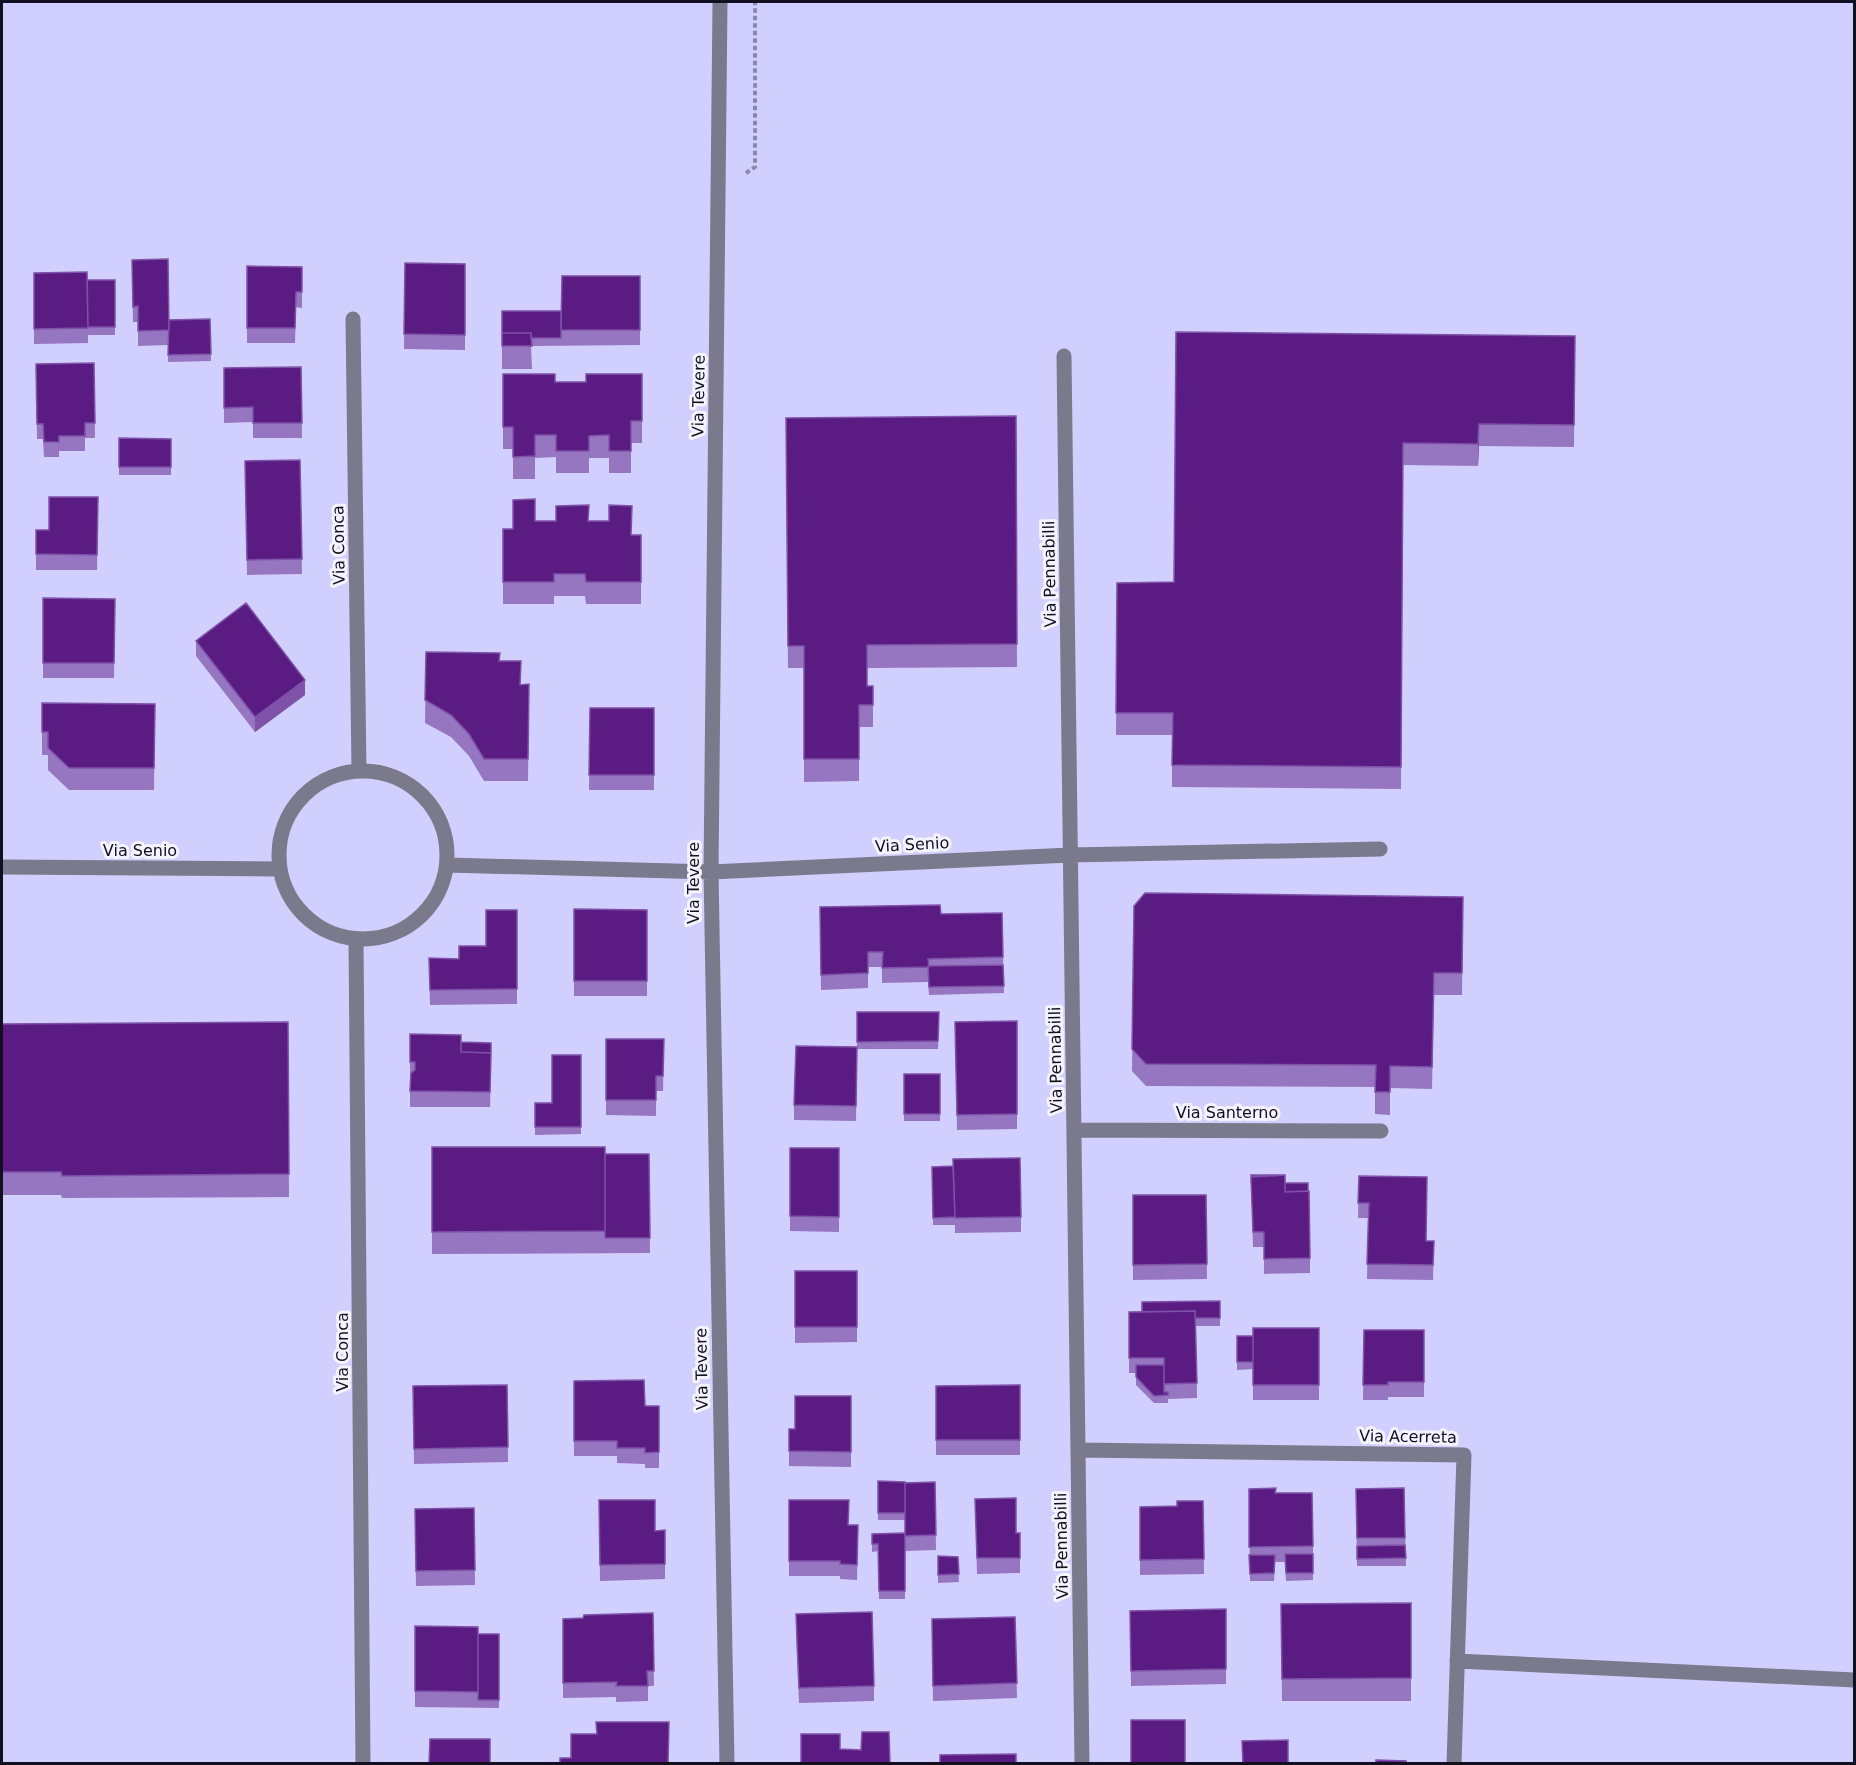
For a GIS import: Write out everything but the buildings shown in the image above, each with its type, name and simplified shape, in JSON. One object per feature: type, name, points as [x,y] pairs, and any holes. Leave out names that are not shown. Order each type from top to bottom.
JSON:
[{"type":"street","name":"Via Tevere","points":[[720,2],[711,872],[727,1764]]},
{"type":"street","name":"Via Conca","points":[[353,319],[359,771]]},
{"type":"street","name":"Via Pennabilli","points":[[1064,356],[1082,1764]]},
{"type":"street","points":[[359,771],[388,774],[414,788],[434,809],[445,836],[447,865],[440,890],[426,912],[406,928],[382,937],[356,940],[329,933],[306,918],[288,895],[279,869],[279,840],[289,813],[307,791],[331,777],[359,771]]},
{"type":"street","name":"Via Senio","points":[[447,865],[711,872],[1070,855],[1380,849]]},
{"type":"street","name":"Via Senio","points":[[2,867],[279,869]]},
{"type":"street","name":"Via Conca","points":[[356,940],[363,1764]]},
{"type":"street","name":"Via Santerno","points":[[1074,1130],[1381,1131]]},
{"type":"street","name":"Via Acerreta","points":[[1078,1450],[1464,1455],[1454,1764]]},
{"type":"street","points":[[1458,1660],[1854,1680]]},
{"type":"path","points":[[719,191],[755,166],[755,2]]}]
